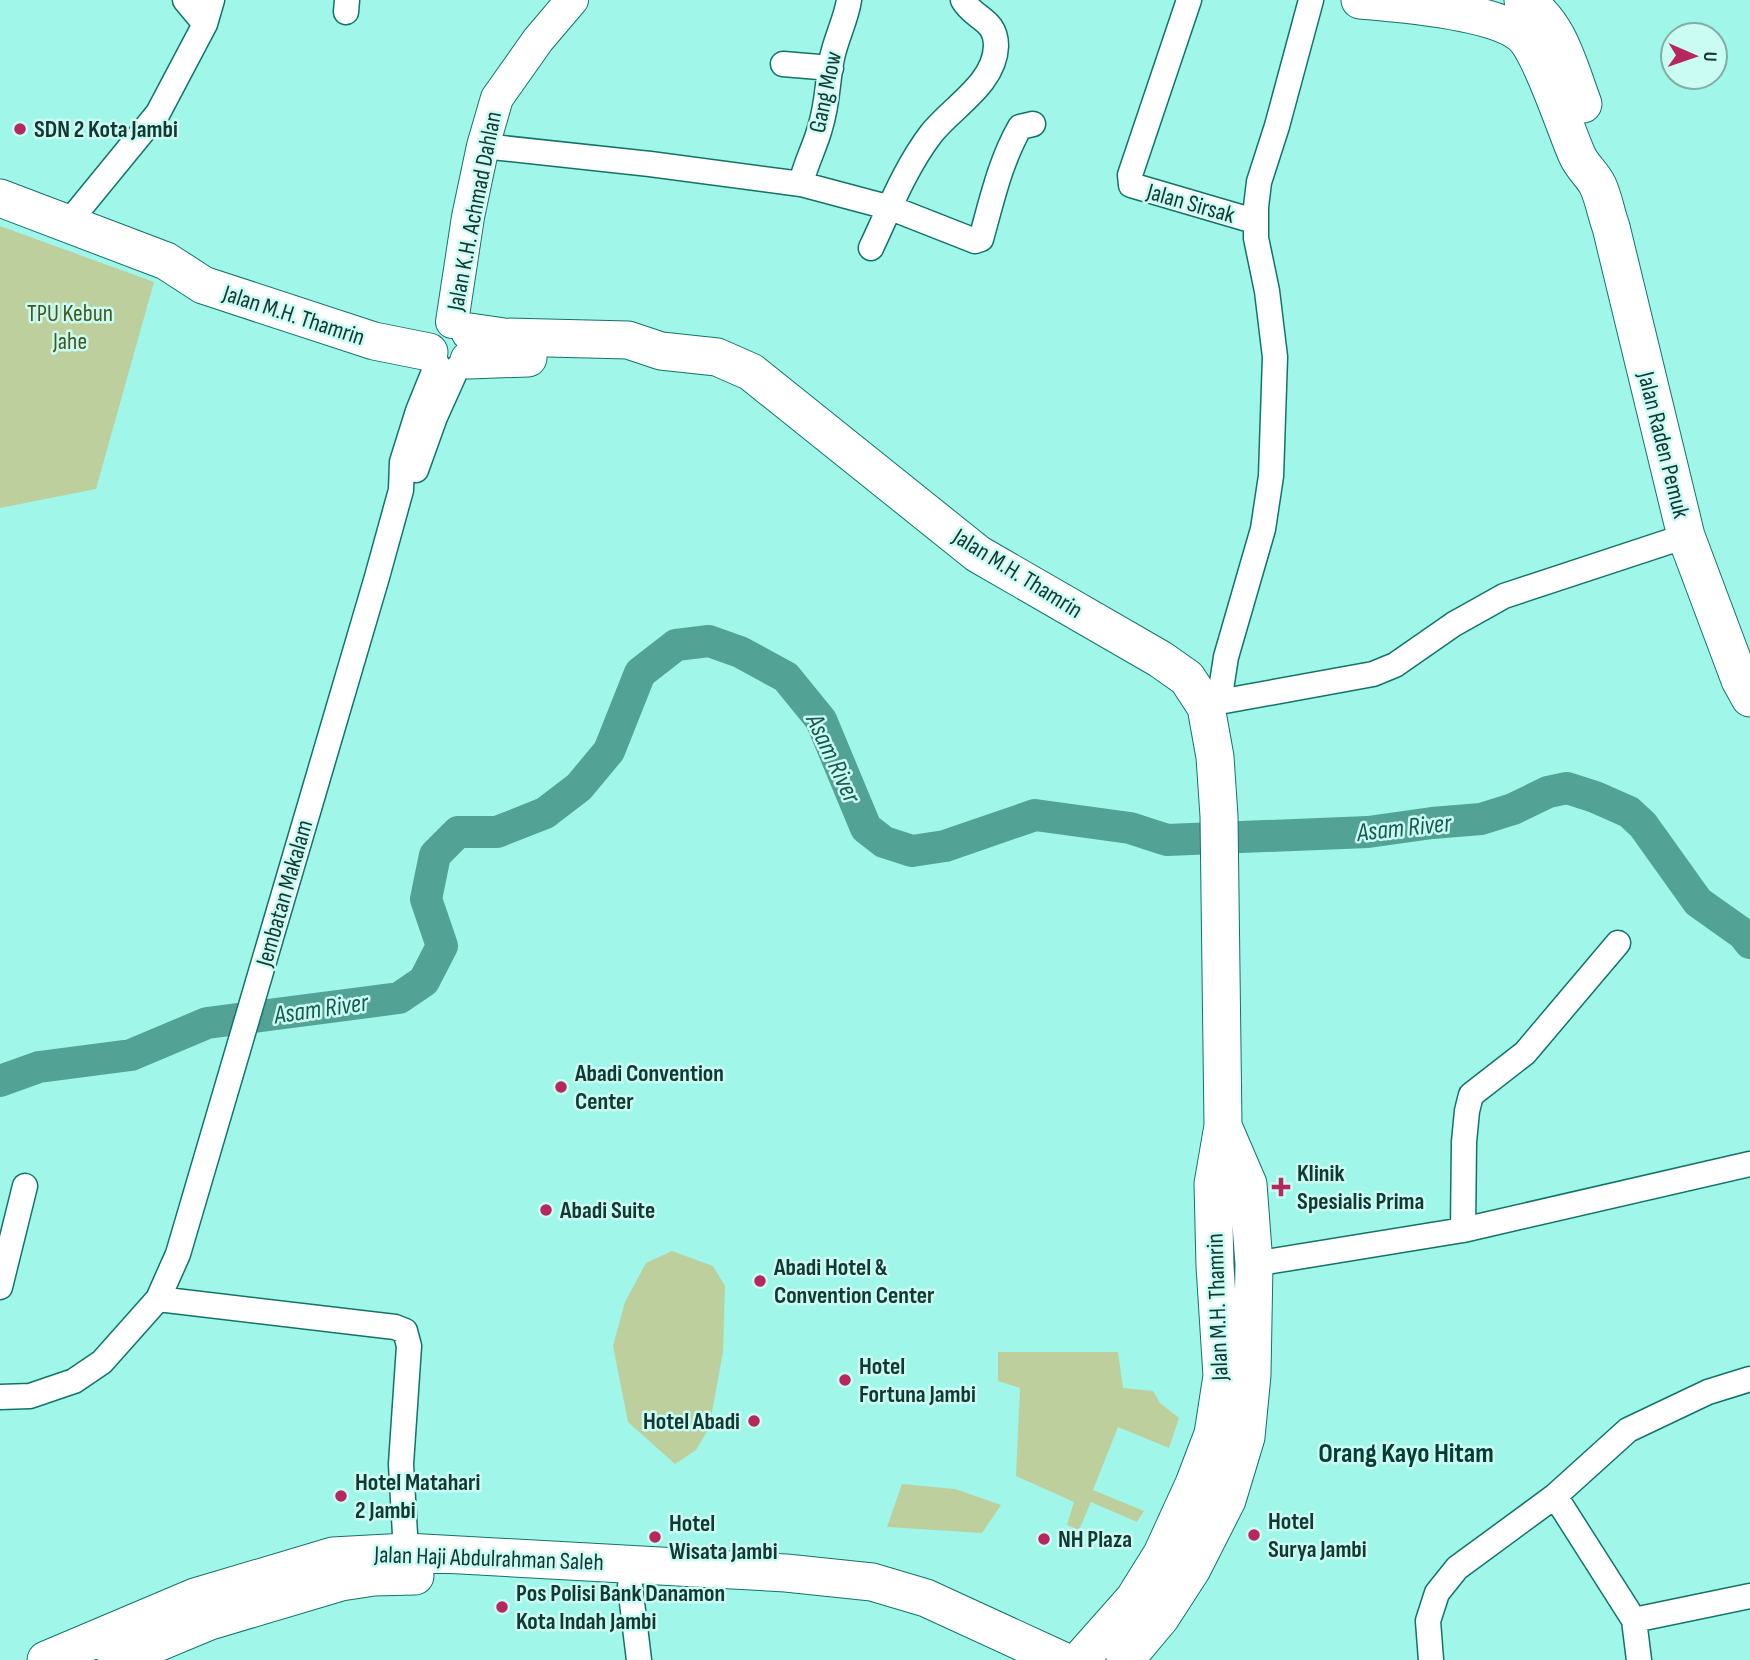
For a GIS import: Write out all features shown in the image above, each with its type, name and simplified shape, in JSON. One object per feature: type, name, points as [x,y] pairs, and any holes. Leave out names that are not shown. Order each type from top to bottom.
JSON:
[{"type":"highway","name":"Jalan Raden Pemuk","points":[[1360,0],[1465,14],[1528,10],[1526,39],[1545,75],[1578,158],[1598,185],[1611,228],[1686,536],[1740,680],[1750,698]]},
{"type":"highway","name":"Jalan M.H. Thamrin","points":[[0,198],[166,261],[203,285],[374,341],[449,347],[505,337],[628,340],[661,351],[718,356],[751,372],[978,554],[1160,659],[1187,678],[1212,705],[1219,816],[1223,1126],[1213,1184],[1222,1376],[1213,1434],[1162,1554],[1134,1599],[1080,1660]]},
{"type":"highway","name":"Jalan M.H. Thamrin","points":[[1125,1660],[1161,1617],[1192,1569],[1227,1500],[1246,1437],[1252,1375],[1254,1264],[1248,1184],[1223,1126]]},
{"type":"highway","name":"Jalan Haji Abdulrahman Saleh","points":[[46,1660],[195,1598],[333,1556],[406,1552],[786,1573],[872,1582],[926,1598],[1062,1660]]},
{"type":"highway","name":"Jalan Haji Abdulrahman Saleh","points":[[116,1660],[210,1621],[341,1582],[374,1577],[415,1576],[630,1586],[794,1597],[878,1606],[930,1621],[1014,1660]]},
{"type":"main road","name":"Jalan K.H. Achmad Dahlan","points":[[449,347],[468,217],[482,146],[497,98],[538,40],[572,0]]},
{"type":"street","points":[[185,0],[205,24]]},
{"type":"street","points":[[68,223],[158,113],[205,24],[212,0]]},
{"type":"street","name":"Gang Mow","points":[[801,184],[824,116],[836,41],[847,14],[849,0]]},
{"type":"street","points":[[871,248],[910,167],[929,136],[969,96],[993,63],[996,45],[994,33],[987,20],[967,7],[963,0]]},
{"type":"street","name":"Jalan Sirsak","points":[[1189,0],[1129,181],[1131,185],[1254,221]]},
{"type":"street","points":[[1311,0],[1278,126],[1259,182],[1254,221],[1267,291],[1275,357],[1271,476],[1263,529],[1212,705],[1373,674],[1395,665],[1454,624],[1504,596],[1686,536]]},
{"type":"street","points":[[783,64],[831,68]]},
{"type":"street","points":[[482,146],[801,184],[891,208],[969,240],[978,240],[981,239],[1004,159],[1020,127],[1033,124]]},
{"type":"street","name":"Jembatan Makalam","points":[[0,1397],[30,1396],[74,1381],[102,1362],[158,1298],[178,1254],[401,490],[416,469],[435,417],[449,347]]},
{"type":"street","points":[[1463,1230],[1464,1142],[1471,1095],[1525,1053],[1618,943]]},
{"type":"street","points":[[1254,1264],[1463,1230],[1750,1164]]},
{"type":"street","points":[[0,1287],[25,1186]]},
{"type":"street","points":[[158,1298],[395,1327],[405,1331],[409,1346],[401,1464],[406,1552]]},
{"type":"street","points":[[1431,1660],[1428,1621],[1437,1593],[1457,1568],[1555,1496],[1628,1430],[1708,1392],[1750,1379]]},
{"type":"street","points":[[1555,1496],[1634,1620],[1639,1660]]},
{"type":"street","points":[[630,1586],[639,1660]]},
{"type":"street","points":[[1634,1620],[1750,1596]]},
{"type":"green space","name":"TPU Kebun Jahe","points":[[0,226],[154,282],[96,489],[0,508]]},
{"type":"green space","points":[[672,1251],[713,1266],[725,1286],[723,1352],[709,1428],[696,1450],[675,1464],[628,1422],[613,1346],[625,1302],[646,1263]]},
{"type":"green space","points":[[998,1352],[1118,1352],[1123,1388],[1153,1391],[1160,1403],[1179,1418],[1169,1448],[1118,1427],[1093,1490],[1144,1511],[1137,1522],[1091,1502],[1079,1530],[1067,1525],[1074,1502],[1016,1476],[1020,1388],[998,1381]]},
{"type":"green space","points":[[902,1484],[955,1489],[1001,1505],[982,1533],[887,1527]]},
{"type":"waterway","name":"Asam River","points":[[0,1081],[39,1067],[131,1055],[207,1023],[399,998],[424,981],[442,946],[426,899],[435,855],[458,832],[497,832],[545,813],[579,787],[609,751],[640,673],[676,645],[709,641],[740,652],[786,677],[821,720],[866,828],[884,842],[912,851],[945,846],[1035,815],[1130,828],[1167,840],[1368,832],[1481,819],[1513,809],[1548,792],[1567,788],[1629,812],[1643,825],[1698,902],[1743,934],[1750,943]]},
{"type":"place","name":"SDN 2 Kota Jambi","points":[[20,129]]},
{"type":"place","name":"Abadi Convention Center","points":[[561,1087]]},
{"type":"place","name":"Klinik Spesialis Prima","points":[[1281,1187]]},
{"type":"place","name":"Abadi Suite","points":[[546,1210]]},
{"type":"place","name":"Abadi Hotel & Convention Center","points":[[760,1281]]},
{"type":"place","name":"Hotel Fortuna Jambi","points":[[845,1380]]},
{"type":"place","name":"Hotel Abadi","points":[[754,1421]]},
{"type":"place","name":"Hotel Matahari 2 Jambi","points":[[341,1496]]},
{"type":"place","name":"Hotel Surya Jambi","points":[[1254,1535]]},
{"type":"place","name":"Hotel Wisata Jambi","points":[[655,1537]]},
{"type":"place","name":"NH Plaza","points":[[1044,1539]]},
{"type":"place","name":"Pos Polisi Bank Danamon Kota Indah Jambi","points":[[502,1607]]},
{"type":"district","name":"Orang Kayo Hitam","points":[[1406,1452]]}]
